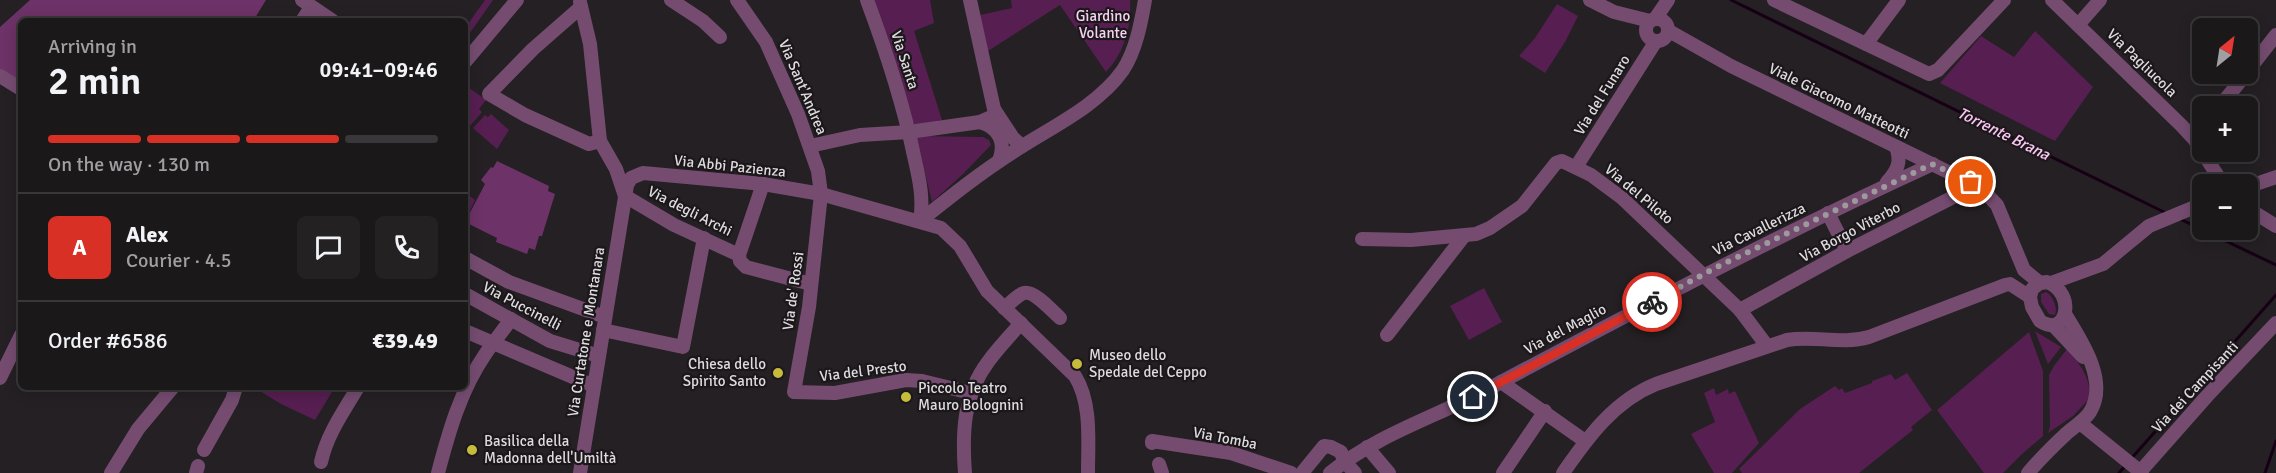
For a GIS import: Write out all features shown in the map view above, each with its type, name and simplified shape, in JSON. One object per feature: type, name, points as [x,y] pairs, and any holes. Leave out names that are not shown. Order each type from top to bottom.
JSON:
[{"type":"street","points":[[468,58],[517,0]]},
{"type":"street","points":[[671,0],[703,21],[720,37]]},
{"type":"street","name":"Via Sant'Andrea","points":[[737,0],[766,42],[810,146],[818,171],[821,194]]},
{"type":"street","name":"Via Santa","points":[[867,0],[889,60],[909,132],[922,194],[920,221]]},
{"type":"street","points":[[970,0],[996,115],[1022,146]]},
{"type":"street","points":[[920,221],[999,161],[1082,108],[1103,91],[1122,71],[1135,42],[1145,0]]},
{"type":"street","name":"Viale Giacomo Matteotti","points":[[1590,0],[1658,30],[1971,183]]},
{"type":"street","name":"Via del Funaro","points":[[1576,167],[1658,30],[1669,0]]},
{"type":"street","points":[[1774,0],[1801,5],[1866,44],[1932,74],[2004,0]]},
{"type":"street","points":[[1866,44],[1899,0]]},
{"type":"street","name":"Via Pagliucola","points":[[2052,0],[2140,84],[2192,129]]},
{"type":"street","points":[[2078,25],[2100,0]]},
{"type":"street","points":[[303,18],[306,3],[328,18]]},
{"type":"street","points":[[581,3],[590,44],[600,141],[589,144],[525,115],[489,94],[581,3]]},
{"type":"street","points":[[2258,58],[2276,35]]},
{"type":"street","points":[[0,76],[18,87]]},
{"type":"street","points":[[2228,96],[2237,84]]},
{"type":"street","points":[[810,146],[860,135],[909,132],[980,122],[996,115]]},
{"type":"street","points":[[980,122],[993,126],[999,136],[1002,147],[999,161]]},
{"type":"street","name":"Via Curtatone e Montanara","points":[[600,141],[616,169],[625,196]]},
{"type":"street","points":[[1884,186],[1898,167],[1899,156],[1896,147]]},
{"type":"street","points":[[1362,239],[1411,240],[1464,236],[1490,228],[1522,206],[1559,161],[1576,167]]},
{"type":"street","name":"Via Cavallerizza","points":[[1704,274],[1932,164]]},
{"type":"street","name":"Via del Piloto","points":[[1576,167],[1622,198],[1704,274],[1740,310],[1767,346]]},
{"type":"street","name":"Via Curtatone e Montanara","points":[[580,473],[627,185],[636,174]]},
{"type":"street","name":"Via Abbi Pazienza","points":[[636,174],[763,184],[821,194],[941,228],[960,246],[981,283],[1075,376],[1083,394],[1088,441],[1088,473]]},
{"type":"street","points":[[2258,183],[2276,177]]},
{"type":"street","points":[[1971,183],[1987,204],[2016,276],[2042,289],[2065,304],[2062,321],[2053,325],[2044,324],[2038,318],[2032,307],[2042,289]]},
{"type":"street","name":"Via Borgo Viterbo","points":[[1740,310],[1971,183]]},
{"type":"street","points":[[740,255],[763,184]]},
{"type":"street","name":"Via de' Rossi","points":[[794,392],[811,284],[821,194]]},
{"type":"street","name":"Via degli Archi","points":[[625,196],[674,225],[740,255],[741,264],[746,267],[811,284]]},
{"type":"street","points":[[1563,473],[1585,441],[1618,406],[1635,394],[1656,384],[1767,346],[1798,339],[1841,342],[1863,339],[2010,284],[2042,289],[2108,260],[2154,223],[2192,208]]},
{"type":"street","name":"Via Cavallerizza","points":[[1828,213],[1847,251]]},
{"type":"street","points":[[2258,215],[2276,226]]},
{"type":"street","points":[[1387,335],[1421,288],[1464,236]]},
{"type":"street","points":[[468,260],[509,282],[604,324],[683,347],[704,238]]},
{"type":"street","name":"Via del Maglio","points":[[1330,473],[1367,447],[1501,382],[1704,274]]},
{"type":"street","points":[[1004,308],[1022,294],[1028,293],[1035,296],[1060,318]]},
{"type":"street","name":"Via Puccinelli","points":[[468,296],[550,341],[599,356]]},
{"type":"street","points":[[2028,473],[2045,454],[2084,426],[2095,400],[2096,386],[2092,368],[2084,346],[2065,314]]},
{"type":"street","points":[[468,384],[511,319]]},
{"type":"street","points":[[965,473],[963,441],[970,393],[987,362],[1021,323]]},
{"type":"street","name":"Via dei Campisanti","points":[[2139,471],[2276,323]]},
{"type":"street","points":[[2053,325],[2092,368]]},
{"type":"street","points":[[468,332],[594,386]]},
{"type":"street","points":[[0,378],[18,343]]},
{"type":"street","name":"Via del Presto","points":[[794,392],[835,393],[906,380],[922,381],[970,393]]},
{"type":"street","points":[[1501,382],[1585,441]]},
{"type":"street","points":[[111,473],[132,437],[171,390]]},
{"type":"street","points":[[321,462],[335,425],[356,390]]},
{"type":"street","points":[[438,473],[459,403],[465,390]]},
{"type":"street","points":[[204,450],[234,394]]},
{"type":"street","points":[[1503,473],[1545,411]]},
{"type":"street","points":[[2084,426],[2139,471]]},
{"type":"street","name":"Via Tomba","points":[[1152,442],[1232,453],[1291,473]]},
{"type":"street","points":[[1302,473],[1324,446],[1341,452],[1344,462],[1356,473]]},
{"type":"street","points":[[1367,447],[1389,473]]},
{"type":"green space","points":[[485,0],[493,0],[468,36],[468,24]]},
{"type":"green space","points":[[871,0],[930,0],[934,23],[914,31],[942,120],[918,127],[912,122]]},
{"type":"green space","name":"Giardino Volante","points":[[1011,0],[1130,0],[1130,20],[1126,39],[1118,57],[1106,72],[1060,5],[988,51],[980,15],[1012,8]]},
{"type":"green space","points":[[1557,4],[1578,16],[1545,73],[1519,56],[1535,38]]},
{"type":"green space","points":[[2035,31],[2093,87],[2055,141],[1940,83],[1981,36],[2014,57]]},
{"type":"green space","points":[[468,87],[486,100],[479,109],[482,112],[468,128]]},
{"type":"green space","points":[[491,114],[509,130],[497,149],[473,128],[485,115],[488,117]]},
{"type":"green space","points":[[916,136],[983,137],[989,140],[991,145],[932,202]]},
{"type":"green space","points":[[468,195],[475,200],[468,215]]},
{"type":"green space","points":[[1484,288],[1502,322],[1469,340],[1450,306]]},
{"type":"green space","points":[[2046,292],[2054,302],[2055,315],[2049,314],[2041,302],[2041,294]]},
{"type":"green space","points":[[2035,331],[2061,347],[2048,364]]},
{"type":"green space","points":[[2029,332],[2043,371],[2043,436],[2003,473],[1984,473],[1937,410]]},
{"type":"green space","points":[[2067,349],[2087,378],[2089,399],[2073,416],[2048,433],[2050,427],[2049,375]]},
{"type":"green space","points":[[1907,373],[1932,410],[1911,427],[1913,430],[1859,473],[1742,473],[1739,469],[1800,409],[1835,386],[1839,390],[1842,388],[1845,393],[1891,374],[1895,380]]},
{"type":"green space","points":[[1714,388],[1716,395],[1728,389],[1729,394],[1735,391],[1759,443],[1732,473],[1714,473],[1691,434],[1715,422],[1704,393]]},
{"type":"green space","points":[[258,390],[333,390],[315,420]]},
{"type":"shaded area","points":[[30,0],[266,0],[255,18],[18,18],[18,82],[0,71],[0,27]]},
{"type":"shaded area","points":[[497,161],[549,186],[548,191],[555,194],[542,236],[539,236],[535,250],[529,248],[527,254],[496,242],[497,238],[468,224],[468,216],[485,184],[481,180],[491,167],[493,168]]},
{"type":"waterway","name":"Torrente Brana","points":[[1731,0],[2166,213]]},
{"type":"waterway","name":"Torrente Brana","points":[[2178,218],[2276,265]]},
{"type":"waterway","name":"Torrente Brana","points":[[2130,460],[2276,295]]},
{"type":"waterway","points":[[2265,473],[2276,441]]},
{"type":"waterway","name":"Torrente Brana","points":[[2119,473],[2126,465]]},
{"type":"way so far","points":[[1652,302],[1719,266],[1932,164],[1971,182]]},
{"type":"place","name":"Museo dello Spedale del Ceppo","points":[[1077,364]]},
{"type":"place","name":"Chiesa dello Spirito Santo","points":[[778,373]]},
{"type":"place","name":"Piccolo Teatro Mauro Bolognini","points":[[906,397]]},
{"type":"place","name":"Basilica della Madonna dell'Umiltà","points":[[472,450]]},
{"type":"route","points":[[1473,397],[1652,302]]}]
